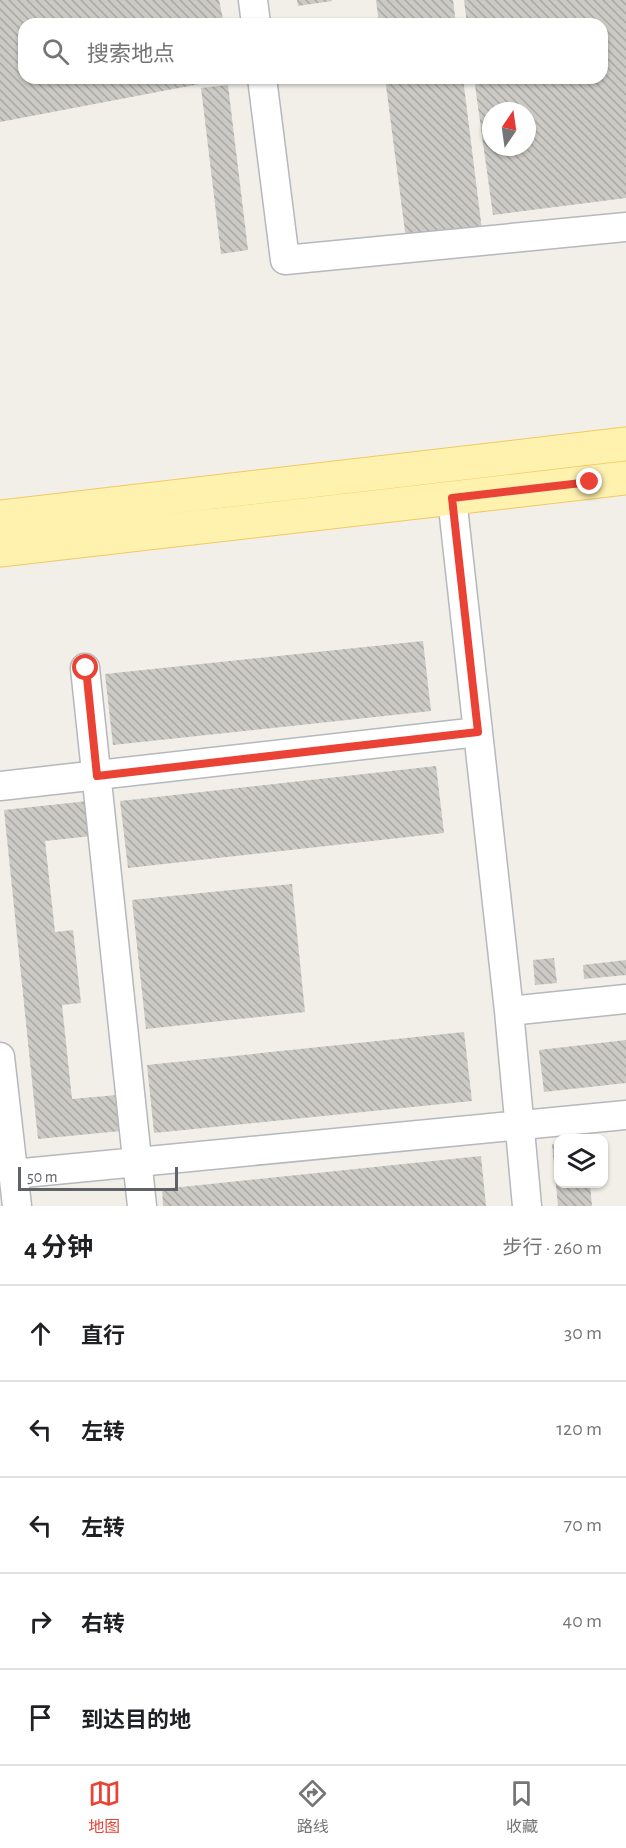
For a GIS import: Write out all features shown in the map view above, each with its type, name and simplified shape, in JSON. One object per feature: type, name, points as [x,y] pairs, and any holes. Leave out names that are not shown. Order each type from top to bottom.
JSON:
[{"type":"main road","points":[[0,517],[626,444]]},
{"type":"main road","points":[[0,550],[626,478]]},
{"type":"street","points":[[253,0],[255,18]]},
{"type":"street","points":[[263,84],[285,260],[626,227]]},
{"type":"street","points":[[452,498],[509,1011],[527,1206]]},
{"type":"street","points":[[86,668],[142,1206]]},
{"type":"street","points":[[0,786],[478,732]]},
{"type":"street","points":[[509,1011],[626,999]]},
{"type":"street","points":[[1,1069],[17,1206]]},
{"type":"street","points":[[13,1174],[626,1115]]},
{"type":"building","points":[[0,0],[219,0],[223,18],[18,18],[18,84],[200,84],[0,122]]},
{"type":"building","points":[[297,0],[332,0],[332,1],[298,6]]},
{"type":"building","points":[[376,0],[453,0],[455,18],[378,18]]},
{"type":"building","points":[[464,0],[626,0],[626,198],[493,215],[485,156],[536,156],[536,102],[482,102],[482,136],[475,84],[608,84],[608,18],[466,18]]},
{"type":"building","points":[[386,84],[464,84],[482,230],[406,239]]},
{"type":"building","points":[[228,85],[248,250],[221,254],[201,88]]},
{"type":"building","points":[[423,641],[431,711],[113,745],[105,674]]},
{"type":"building","points":[[436,766],[444,833],[128,868],[120,801]]},
{"type":"building","points":[[88,801],[92,836],[45,841],[55,932],[73,930],[81,1003],[62,1005],[72,1099],[117,1095],[121,1131],[38,1139],[4,810]]},
{"type":"building","points":[[292,884],[305,1012],[146,1029],[132,900]]},
{"type":"building","points":[[554,958],[557,983],[535,985],[533,960]]},
{"type":"building","points":[[626,960],[626,975],[584,979],[583,965]]},
{"type":"building","points":[[464,1032],[472,1101],[154,1133],[147,1065]]},
{"type":"building","points":[[626,1040],[626,1083],[544,1092],[539,1050]]},
{"type":"building","points":[[481,1156],[486,1206],[163,1206],[162,1189]]},
{"type":"building","points":[[556,1188],[590,1188],[592,1206],[558,1206]]},
{"type":"route","points":[[86,668],[97,776],[478,732],[452,498],[590,482]]}]
